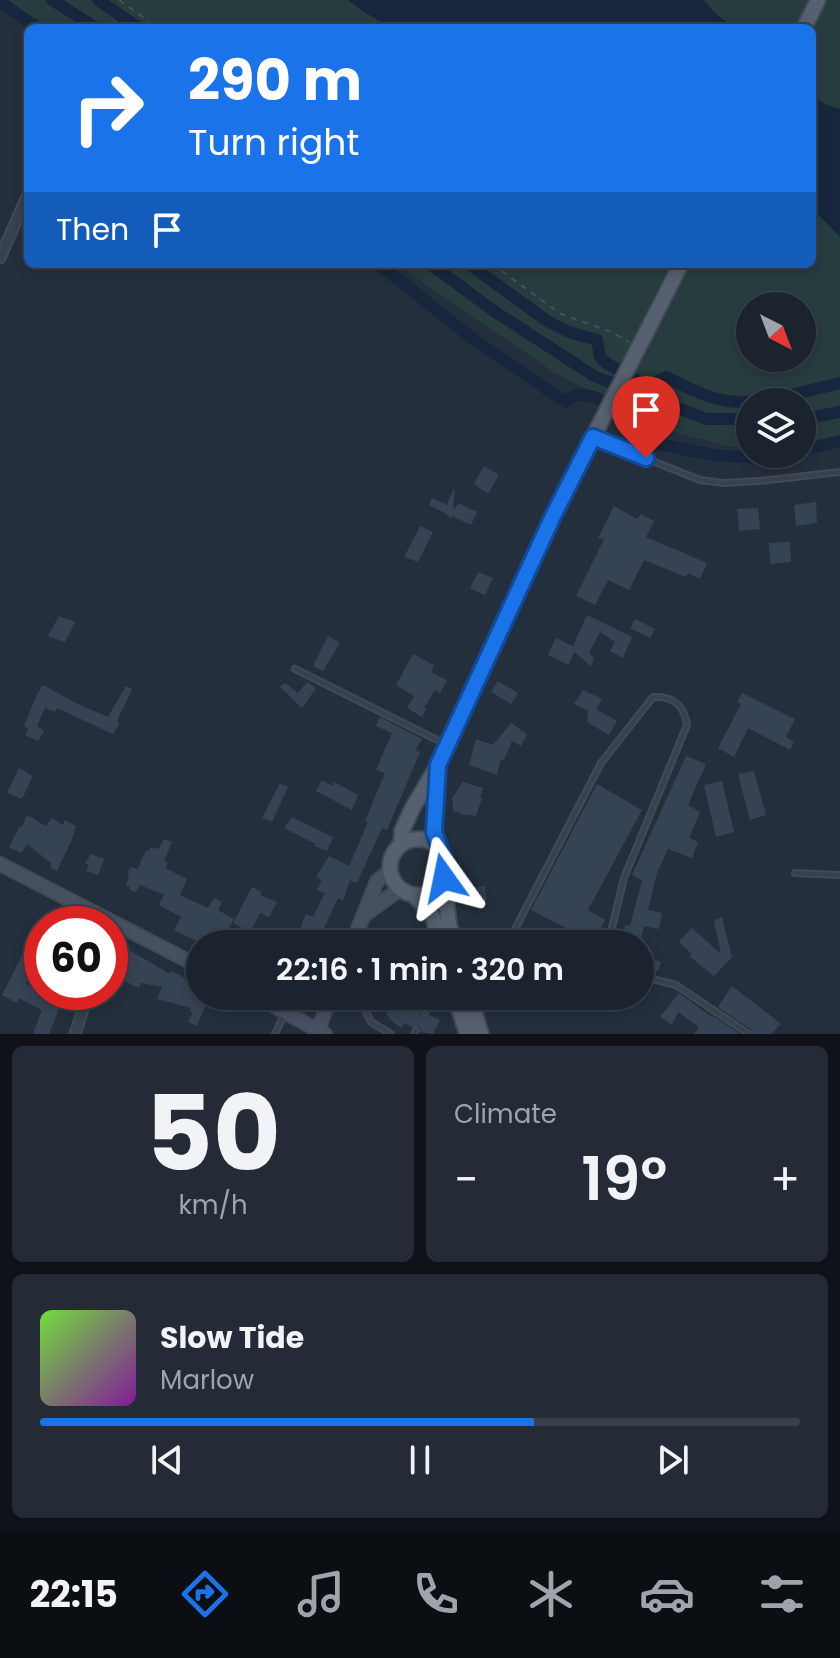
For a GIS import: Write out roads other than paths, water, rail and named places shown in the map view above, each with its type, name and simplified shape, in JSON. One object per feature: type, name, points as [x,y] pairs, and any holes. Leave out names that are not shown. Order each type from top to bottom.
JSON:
[{"type":"main road","points":[[806,24],[818,0]]},
{"type":"main road","points":[[401,844],[402,831],[413,807],[438,765],[553,516],[679,268]]},
{"type":"main road","points":[[438,765],[434,832],[445,862],[451,930]]},
{"type":"main road","points":[[436,930],[433,917],[395,884],[390,861],[394,852],[408,840],[424,839],[438,848]]},
{"type":"main road","points":[[0,864],[75,906]]},
{"type":"main road","points":[[358,930],[377,881],[390,871]]},
{"type":"main road","points":[[363,916],[407,892],[423,895],[432,891],[444,878]]},
{"type":"main road","points":[[128,934],[186,961]]},
{"type":"main road","points":[[282,1010],[322,1033],[328,1010]]},
{"type":"main road","points":[[459,1010],[467,1034]]},
{"type":"main road","points":[[474,1010],[481,1034]]},
{"type":"street","points":[[0,258],[24,203]]},
{"type":"street","points":[[75,1034],[83,1010]]},
{"type":"lane","points":[[593,437],[700,480],[724,483],[840,472]]},
{"type":"lane","points":[[295,669],[447,745]]},
{"type":"lane","points":[[515,930],[601,763],[653,697],[665,696],[685,712],[687,725],[624,878],[611,930]]},
{"type":"lane","points":[[795,873],[840,875]]},
{"type":"lane","points":[[654,980],[676,985],[749,1034]]},
{"type":"lane","points":[[365,1010],[371,1022],[391,1034]]},
{"type":"lane","points":[[275,1034],[286,1012]]},
{"type":"water","points":[[348,0],[704,0],[729,24],[385,24]]},
{"type":"water","points":[[816,98],[840,109],[840,237],[816,212]]},
{"type":"waterway","points":[[52,0],[90,24]]},
{"type":"waterway","points":[[98,0],[133,24]]},
{"type":"waterway","points":[[0,2],[32,24]]},
{"type":"waterway","points":[[384,268],[473,339],[566,402],[576,395],[598,398],[628,416],[634,438],[690,451],[736,456]]},
{"type":"waterway","points":[[435,268],[494,311],[594,376],[706,419],[736,419]]},
{"type":"waterway","points":[[474,268],[547,321],[569,332],[597,340],[600,357],[606,363],[642,383],[653,383],[667,377],[692,390],[732,402],[779,398],[840,383]]},
{"type":"waterway","points":[[816,416],[840,412]]},
{"type":"waterway","points":[[816,447],[840,441]]}]
